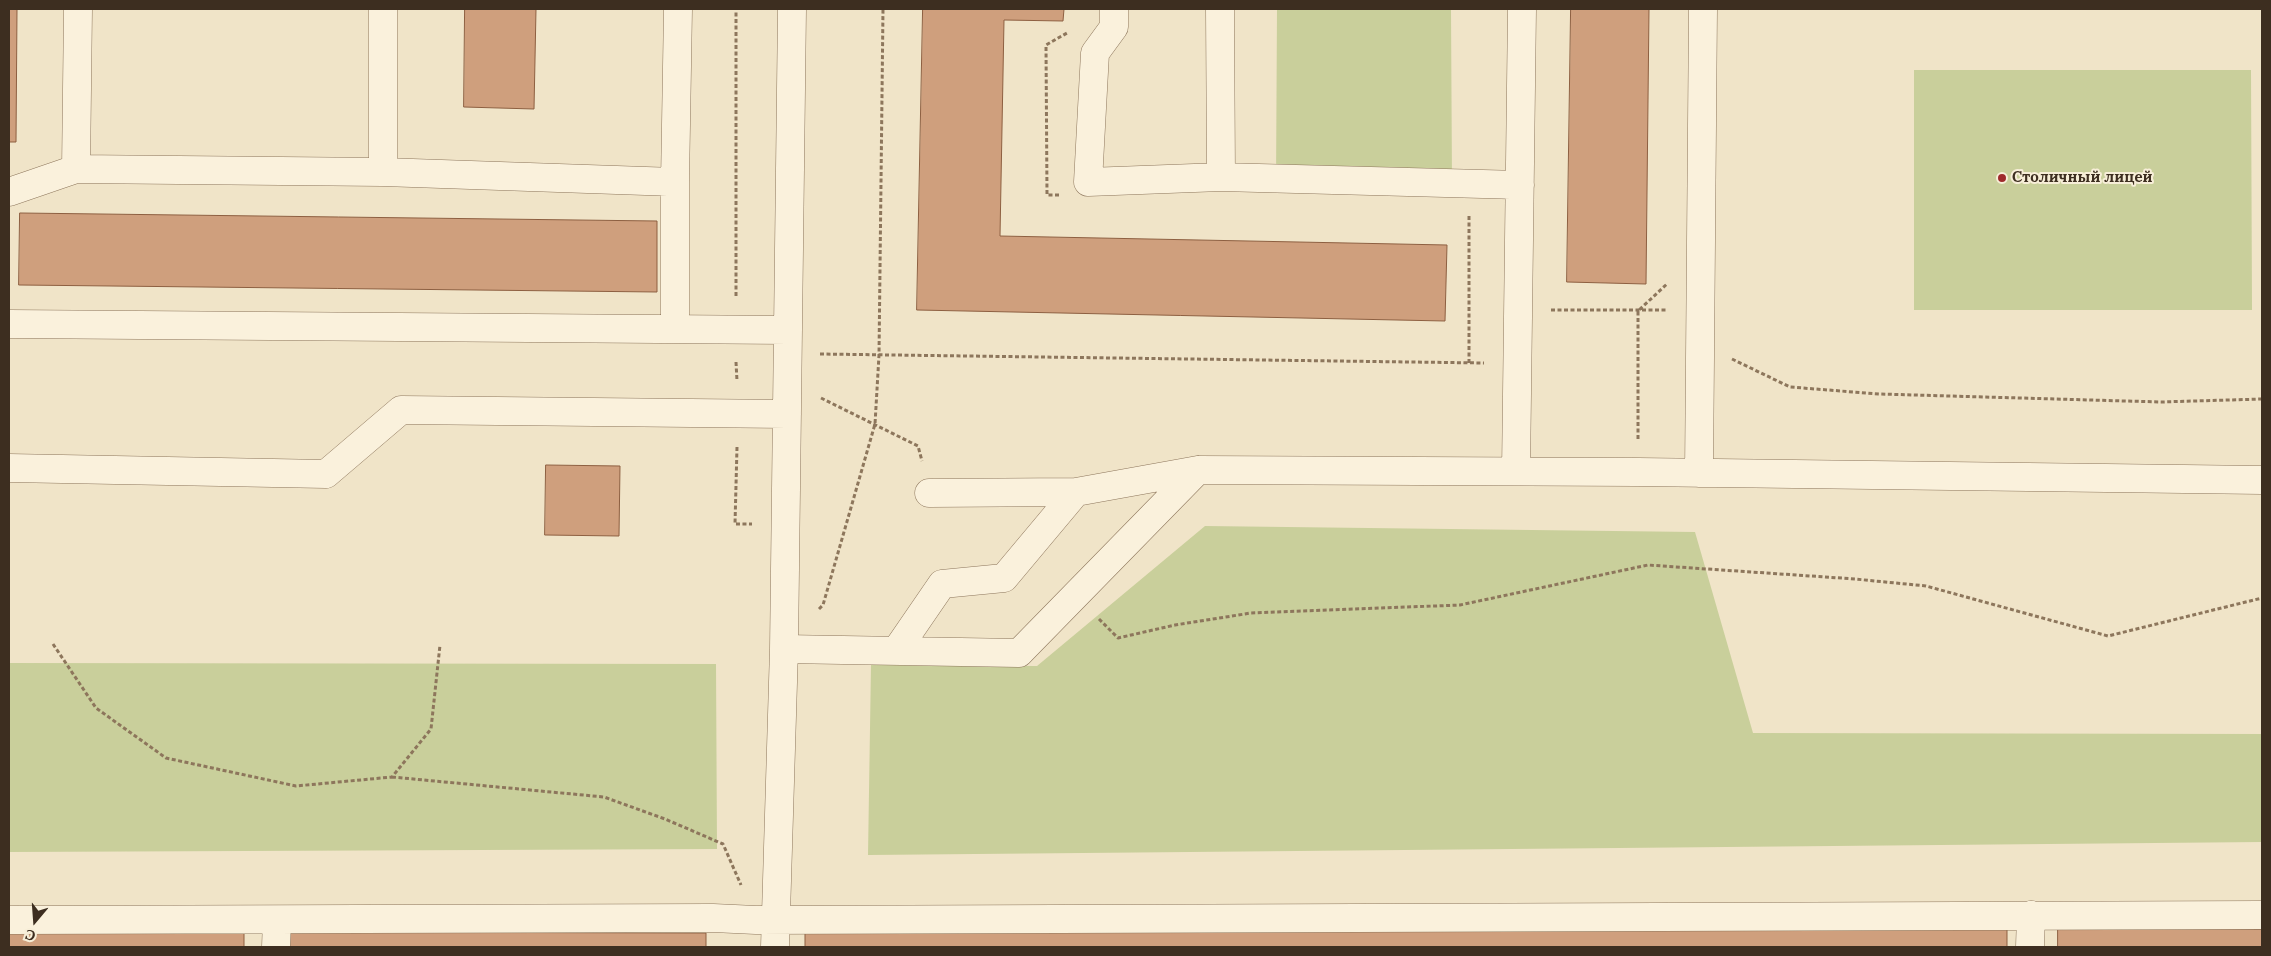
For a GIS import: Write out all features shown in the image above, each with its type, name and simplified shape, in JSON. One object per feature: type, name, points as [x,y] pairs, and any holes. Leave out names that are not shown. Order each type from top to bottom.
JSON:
[{"type":"street","points":[[76,169],[78,9]]},
{"type":"street","points":[[383,9],[383,172]]},
{"type":"street","points":[[675,329],[678,9]]},
{"type":"street","points":[[775,947],[766,920],[784,649],[792,9]]},
{"type":"street","points":[[1114,9],[1114,27],[1095,53],[1088,182],[1221,176],[1520,186]]},
{"type":"street","points":[[1220,9],[1221,176]]},
{"type":"street","points":[[1516,471],[1522,9]]},
{"type":"street","points":[[1699,473],[1703,9]]},
{"type":"street","points":[[9,192],[76,169],[383,172],[675,182]]},
{"type":"street","points":[[9,324],[736,329],[787,342]]},
{"type":"street","points":[[9,468],[326,474],[401,410],[787,414]]},
{"type":"street","points":[[929,493],[1076,492],[1198,470],[1638,472],[2262,480]]},
{"type":"street","points":[[784,649],[1019,653],[1198,470]]},
{"type":"street","points":[[896,651],[942,584],[1004,578],[1076,492]]},
{"type":"street","points":[[2030,947],[2031,914]]},
{"type":"street","points":[[9,920],[714,918],[766,920],[2031,914],[2262,915]]},
{"type":"street","points":[[276,947],[277,920]]},
{"type":"path","points":[[736,9],[736,524],[785,524]]},
{"type":"path","points":[[784,649],[823,605],[875,424],[879,355],[883,9]]},
{"type":"path","points":[[1518,310],[1638,311],[1700,309]]},
{"type":"path","points":[[1638,311],[1638,472]]},
{"type":"path","points":[[787,342],[879,355],[1518,364]]},
{"type":"path","points":[[1700,343],[1790,387],[1880,394],[2161,402],[2262,399]]},
{"type":"path","points":[[787,381],[918,446],[929,493]]},
{"type":"path","points":[[1075,596],[1118,638],[1175,625],[1251,613],[1460,605],[1648,565],[1856,579],[1926,586],[2108,636],[2262,598]]},
{"type":"path","points":[[53,644],[96,708],[166,758],[296,786],[392,777],[604,797],[665,819],[723,844],[766,920]]},
{"type":"path","points":[[392,777],[431,729],[440,645]]},
{"type":"green space","points":[[1277,9],[1451,9],[1452,184],[1276,183]]},
{"type":"green space","points":[[1914,70],[2251,70],[2252,310],[1914,310]]},
{"type":"green space","points":[[1205,526],[1695,532],[1753,733],[2262,734],[2262,842],[868,855],[871,665],[1037,666]]},
{"type":"green space","points":[[9,663],[716,664],[717,849],[9,852]]},
{"type":"building","points":[[9,9],[17,9],[16,142],[9,142]]},
{"type":"building","points":[[465,9],[536,9],[534,109],[464,107]]},
{"type":"building","points":[[923,9],[1064,9],[1063,21],[1004,20],[1000,236],[1447,245],[1445,321],[917,310]]},
{"type":"building","points":[[1571,9],[1649,9],[1646,284],[1567,282]]},
{"type":"building","points":[[20,213],[657,221],[657,292],[19,285]]},
{"type":"building","points":[[546,465],[620,466],[619,536],[545,535]]},
{"type":"building","points":[[2058,928],[2262,929],[2262,947],[2058,947]]},
{"type":"building","points":[[2007,929],[2007,947],[805,947],[805,931]]},
{"type":"building","points":[[244,930],[244,947],[9,947],[9,931]]},
{"type":"building","points":[[285,932],[706,933],[706,947],[285,947]]},
{"type":"place","name":"Столичный лицей","points":[[2002,178]]}]
